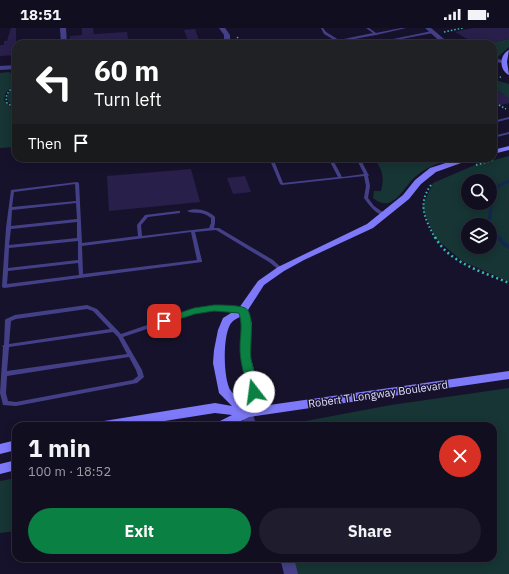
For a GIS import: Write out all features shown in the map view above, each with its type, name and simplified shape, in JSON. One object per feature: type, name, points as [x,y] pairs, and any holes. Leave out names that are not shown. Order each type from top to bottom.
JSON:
[{"type":"street","points":[[63,28],[64,40]]},
{"type":"street","points":[[222,28],[227,36],[227,40]]},
{"type":"street","points":[[430,30],[442,40]]},
{"type":"street","points":[[509,52],[505,56],[504,61],[504,66],[509,73]]},
{"type":"street","points":[[497,60],[504,61]]},
{"type":"street","points":[[0,68],[12,67]]},
{"type":"street","points":[[497,154],[509,148]]},
{"type":"street","points":[[250,422],[247,413],[225,393],[219,363],[220,340],[226,320],[243,310],[261,283],[301,258],[363,230],[385,215],[406,197],[424,176],[433,170],[453,162],[473,162]]},
{"type":"street","points":[[243,310],[247,324],[245,346],[246,359],[255,394],[247,413]]},
{"type":"street","name":"Robert T Longway Boulevard","points":[[129,422],[216,408],[247,413],[509,375]]},
{"type":"street","name":"Robert T Longway Boulevard","points":[[228,422],[247,413]]},
{"type":"street","points":[[0,449],[12,446]]},
{"type":"street","points":[[0,469],[12,466]]},
{"type":"street","points":[[288,562],[291,574]]},
{"type":"lane","points":[[322,28],[325,33],[337,40]]},
{"type":"lane","points":[[366,28],[376,34]]},
{"type":"lane","points":[[344,40],[405,28]]},
{"type":"lane","points":[[387,40],[430,30]]},
{"type":"lane","points":[[497,121],[509,118]]},
{"type":"lane","points":[[497,136],[509,133]]},
{"type":"lane","points":[[273,162],[282,184],[367,175]]},
{"type":"lane","points":[[332,162],[341,178]]},
{"type":"lane","points":[[360,162],[367,175],[368,189],[366,198],[373,207],[385,215]]},
{"type":"lane","points":[[81,276],[77,183],[12,191],[4,286],[200,261],[193,231]]},
{"type":"lane","points":[[10,209],[78,202]]},
{"type":"lane","points":[[190,211],[203,211],[209,213],[213,218],[211,229]]},
{"type":"lane","points":[[140,237],[138,225],[147,216],[178,212]]},
{"type":"lane","points":[[8,228],[79,220]]},
{"type":"lane","points":[[7,248],[217,229],[282,269]]},
{"type":"lane","points":[[5,270],[80,261]]},
{"type":"lane","points":[[87,307],[94,310],[114,330],[120,336],[139,370],[141,377],[135,382],[16,404],[5,403],[3,393],[5,346],[8,320],[15,317],[87,307]]},
{"type":"lane","points":[[120,336],[194,311],[214,308],[243,310]]},
{"type":"lane","points":[[5,346],[114,330]]},
{"type":"lane","points":[[4,374],[130,355]]},
{"type":"path","points":[[439,33],[463,28]]},
{"type":"path","points":[[237,37],[240,40]]},
{"type":"path","points":[[497,78],[501,78]]},
{"type":"path","points":[[12,88],[6,93],[5,100],[12,107]]},
{"type":"path","points":[[499,105],[506,109]]},
{"type":"path","points":[[433,183],[424,194],[422,207],[435,238],[444,249],[462,261],[509,283]]},
{"type":"green space","points":[[509,39],[509,47],[497,57],[497,41]]},
{"type":"green space","points":[[9,72],[12,74],[12,87],[6,92],[4,100],[12,108],[12,147],[0,148],[0,73]]},
{"type":"green space","points":[[497,81],[509,84],[509,102],[503,94],[497,90]]},
{"type":"green space","points":[[12,89],[12,105],[8,102],[7,97]]},
{"type":"green space","points":[[509,156],[509,282],[462,261],[435,238],[422,207],[433,183],[475,165],[486,162],[497,162],[497,159]]},
{"type":"green space","points":[[376,162],[443,162],[424,170],[411,181],[397,198],[386,203],[380,202],[373,198],[374,191],[381,191],[383,181]]},
{"type":"green space","points":[[509,388],[509,574],[291,574],[288,562],[497,562],[497,422],[300,422],[391,405]]},
{"type":"green space","points":[[12,479],[12,532],[0,533],[0,481]]},
{"type":"building","points":[[11,28],[16,28],[16,40],[12,40],[12,55],[0,56],[0,45],[4,45],[4,41],[7,41]]},
{"type":"building","points":[[82,28],[93,28],[94,34],[127,32],[128,40],[70,40],[70,36],[82,35]]},
{"type":"building","points":[[472,28],[509,28],[509,39],[497,41],[497,40],[469,40],[455,32]]},
{"type":"building","points":[[195,29],[199,40],[188,40],[184,30]]},
{"type":"building","points":[[497,90],[509,98],[509,103],[497,106]]},
{"type":"building","points":[[191,169],[200,202],[109,211],[107,176]]},
{"type":"building","points":[[245,176],[251,192],[233,194],[227,178]]},
{"type":"waterway","points":[[490,218],[491,205],[498,186],[509,181]]},
{"type":"waterway","points":[[498,237],[505,245],[509,247]]},
{"type":"route","points":[[164,321],[194,311],[214,308],[243,310],[247,324],[245,335],[246,359],[254,392]]}]
